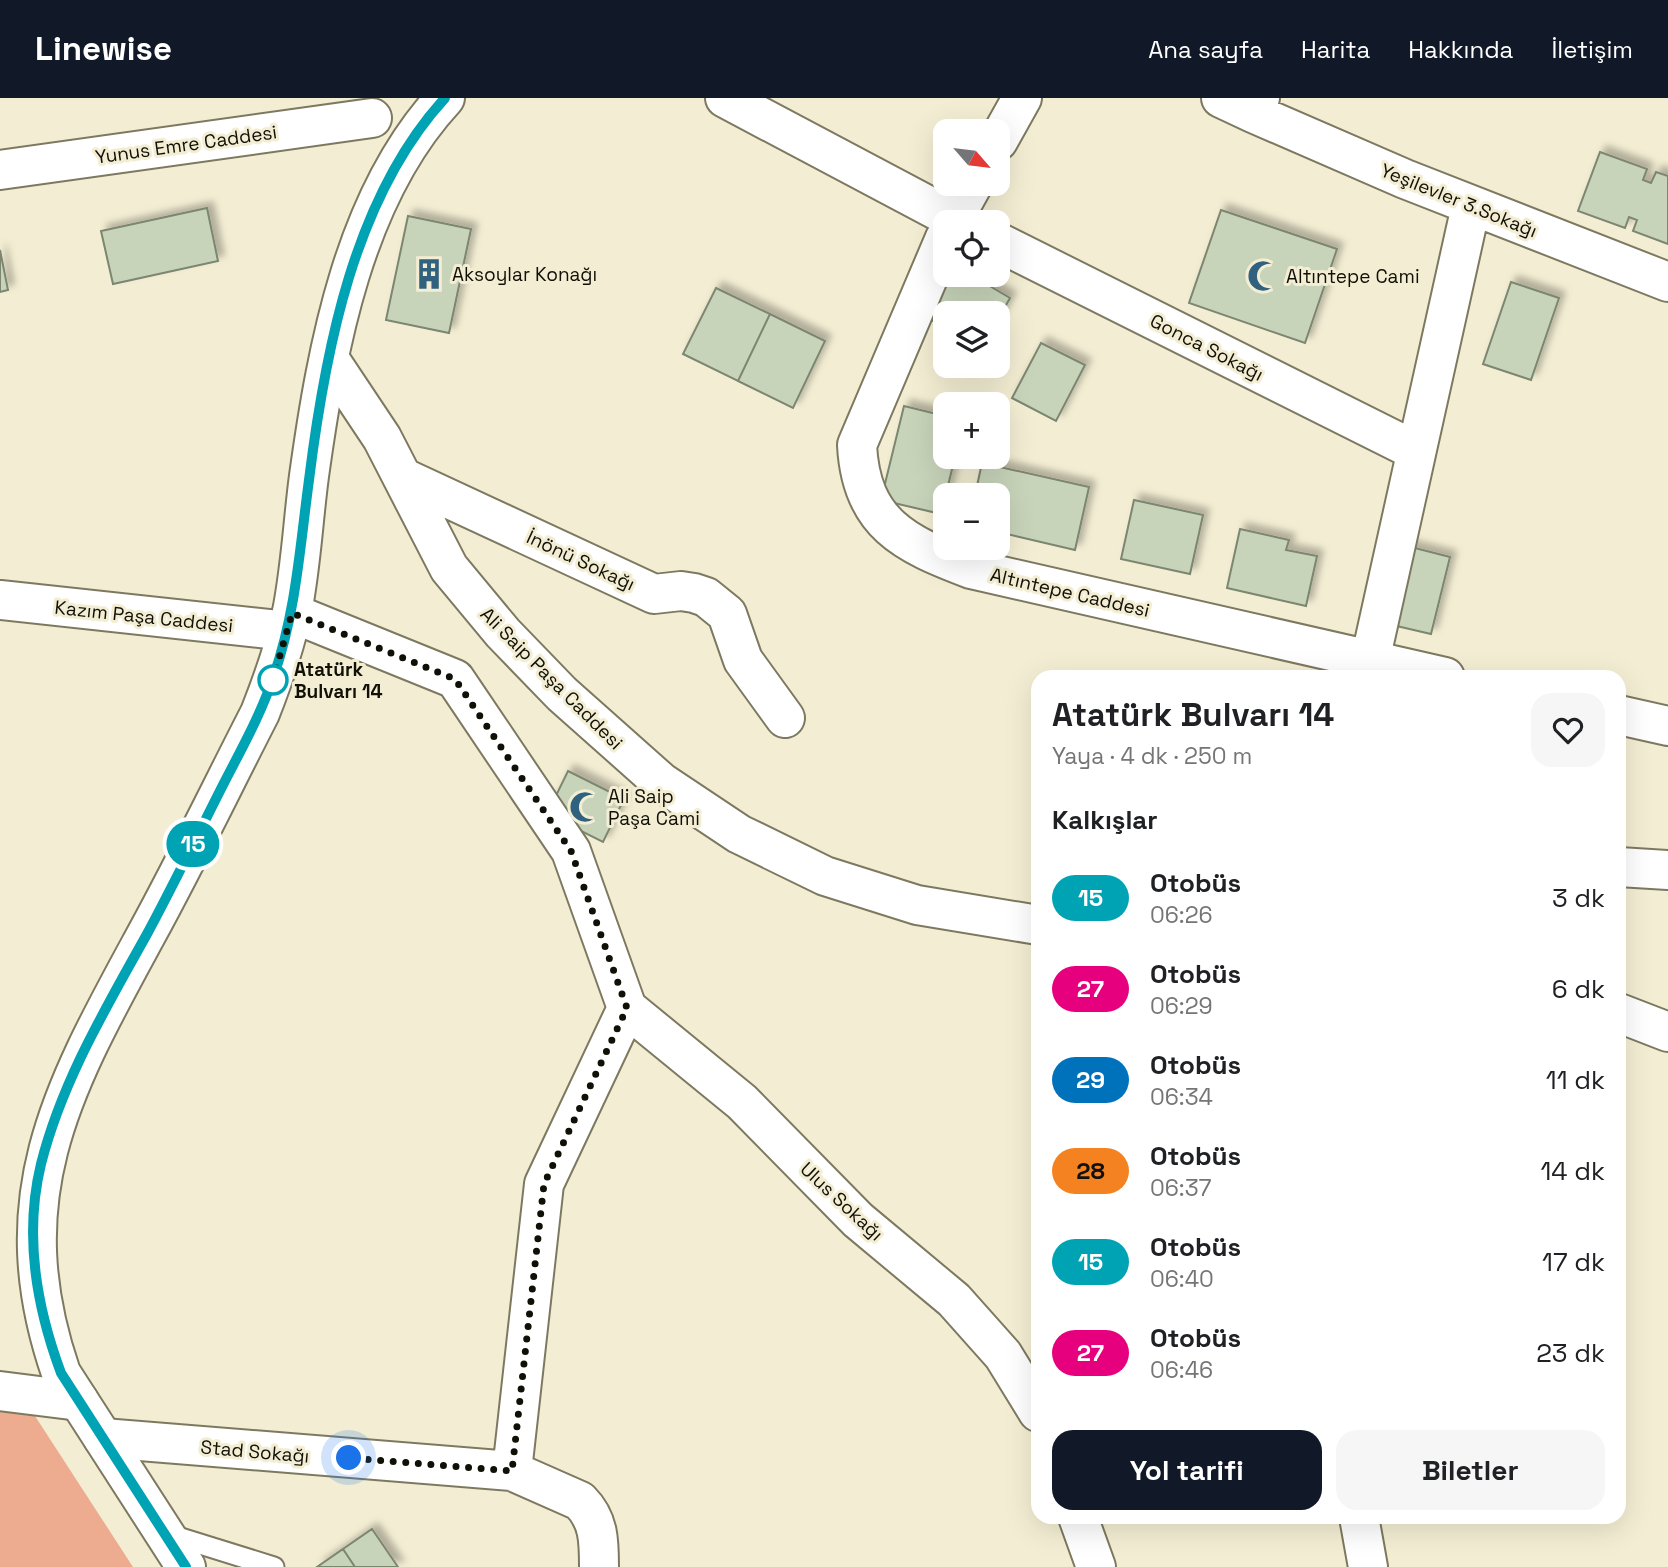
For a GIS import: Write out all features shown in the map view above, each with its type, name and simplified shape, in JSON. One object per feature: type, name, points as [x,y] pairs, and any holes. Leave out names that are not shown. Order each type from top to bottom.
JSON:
[{"type":"street","points":[[186,1567],[61,1373],[41,1310],[33,1245],[40,1167],[64,1093],[89,1039],[260,713],[290,622],[309,475],[330,360],[362,237],[386,182],[411,140],[445,98]]},
{"type":"street","points":[[724,98],[933,214]]},
{"type":"street","points":[[1010,120],[1022,98]]},
{"type":"street","name":"Yeşilevler 3.Sokağı","points":[[1245,103],[1471,206],[1668,282]]},
{"type":"street","points":[[372,108],[411,140]]},
{"type":"street","name":"Yunus Emre Caddesi","points":[[0,170],[372,108]]},
{"type":"street","points":[[1370,661],[1471,206]]},
{"type":"street","name":"Gonca Sokağı","points":[[1010,248],[1416,451]]},
{"type":"street","name":"Altıntepe Caddesi","points":[[933,269],[857,445],[860,474],[869,501],[894,532],[912,545],[971,569],[1412,670]]},
{"type":"street","name":"Ali Saip Paşa Caddesi","points":[[330,360],[382,438],[449,568],[503,633],[562,694],[624,751],[699,809],[781,856],[870,892],[917,905],[1031,924]]},
{"type":"street","name":"İnönü Sokağı","points":[[402,477],[654,594],[681,591],[706,597],[727,614],[743,660],[785,718]]},
{"type":"street","name":"Kazım Paşa Caddesi","points":[[0,600],[290,622],[455,679],[571,851],[627,1008]]},
{"type":"street","points":[[1626,717],[1668,726]]},
{"type":"street","points":[[1626,867],[1668,870]]},
{"type":"street","points":[[512,1471],[544,1184],[627,1008]]},
{"type":"street","name":"Ulus Sokağı","points":[[627,1008],[742,1102],[858,1220],[954,1300],[1003,1355],[1031,1401]]},
{"type":"street","points":[[1626,1016],[1668,1032]]},
{"type":"street","points":[[0,1391],[79,1401]]},
{"type":"street","name":"Stad Sokağı","points":[[103,1438],[512,1471],[580,1501],[587,1508],[598,1530],[599,1567]]},
{"type":"street","points":[[1081,1524],[1096,1567]]},
{"type":"street","points":[[1360,1524],[1368,1567]]},
{"type":"lane","points":[[164,1533],[274,1567]]},
{"type":"shaded area","points":[[0,1411],[35,1416],[133,1567],[0,1567]]},
{"type":"building","points":[[1600,152],[1647,169],[1643,180],[1651,183],[1656,172],[1668,176],[1668,244],[1633,231],[1637,220],[1629,217],[1625,228],[1578,211]]},
{"type":"building","points":[[207,208],[218,261],[113,284],[101,231]]},
{"type":"building","name":"Altıntepe Cami","points":[[1221,210],[1337,249],[1305,343],[1189,303]]},
{"type":"building","name":"Aksoylar Konağı","points":[[408,216],[471,229],[449,333],[386,320]]},
{"type":"building","points":[[0,250],[8,290],[0,292]]},
{"type":"building","points":[[1511,282],[1559,298],[1531,380],[1483,364]]},
{"type":"building","points":[[941,287],[991,287],[1010,298],[1008,301],[933,301],[933,321],[924,316]]},
{"type":"building","points":[[716,288],[770,314],[738,381],[683,354]]},
{"type":"building","points":[[770,314],[825,341],[793,408],[738,381]]},
{"type":"building","points":[[1041,343],[1085,365],[1056,421],[1012,398]]},
{"type":"building","points":[[904,406],[933,413],[933,469],[952,469],[949,483],[933,483],[933,512],[881,500]]},
{"type":"building","points":[[981,469],[1009,469],[1089,487],[1075,550],[1010,535],[1010,483],[978,483]]},
{"type":"building","points":[[1134,500],[1203,515],[1190,574],[1121,559]]},
{"type":"building","points":[[1240,529],[1289,540],[1286,550],[1317,556],[1306,606],[1227,588]]},
{"type":"building","points":[[1407,546],[1450,557],[1431,634],[1388,624]]},
{"type":"building","name":"Ali Saip Paşa Cami","points":[[568,771],[624,799],[603,842],[547,814]]},
{"type":"building","points":[[372,1529],[398,1567],[355,1567],[343,1549]]},
{"type":"building","points":[[343,1549],[355,1567],[317,1567]]},
{"type":"bus line","name":"15","points":[[186,1567],[61,1373],[49,1342],[41,1310],[33,1245],[40,1167],[64,1093],[89,1039],[146,935],[260,713],[273,680],[292,613],[320,407],[334,339],[362,237],[391,171],[411,140],[445,98]]},
{"type":"place","name":"Aksoylar Konağı","points":[[429,274]]},
{"type":"place","name":"Altıntepe Cami","points":[[1263,276]]},
{"type":"place","name":"Atatürk Bulvarı 14","points":[[273,680]]},
{"type":"place","name":"Ali Saip Paşa Cami","points":[[585,807]]},
{"type":"route","points":[[273,680],[292,613],[455,679],[571,851],[627,1008],[544,1184],[512,1471],[349,1458]]}]
